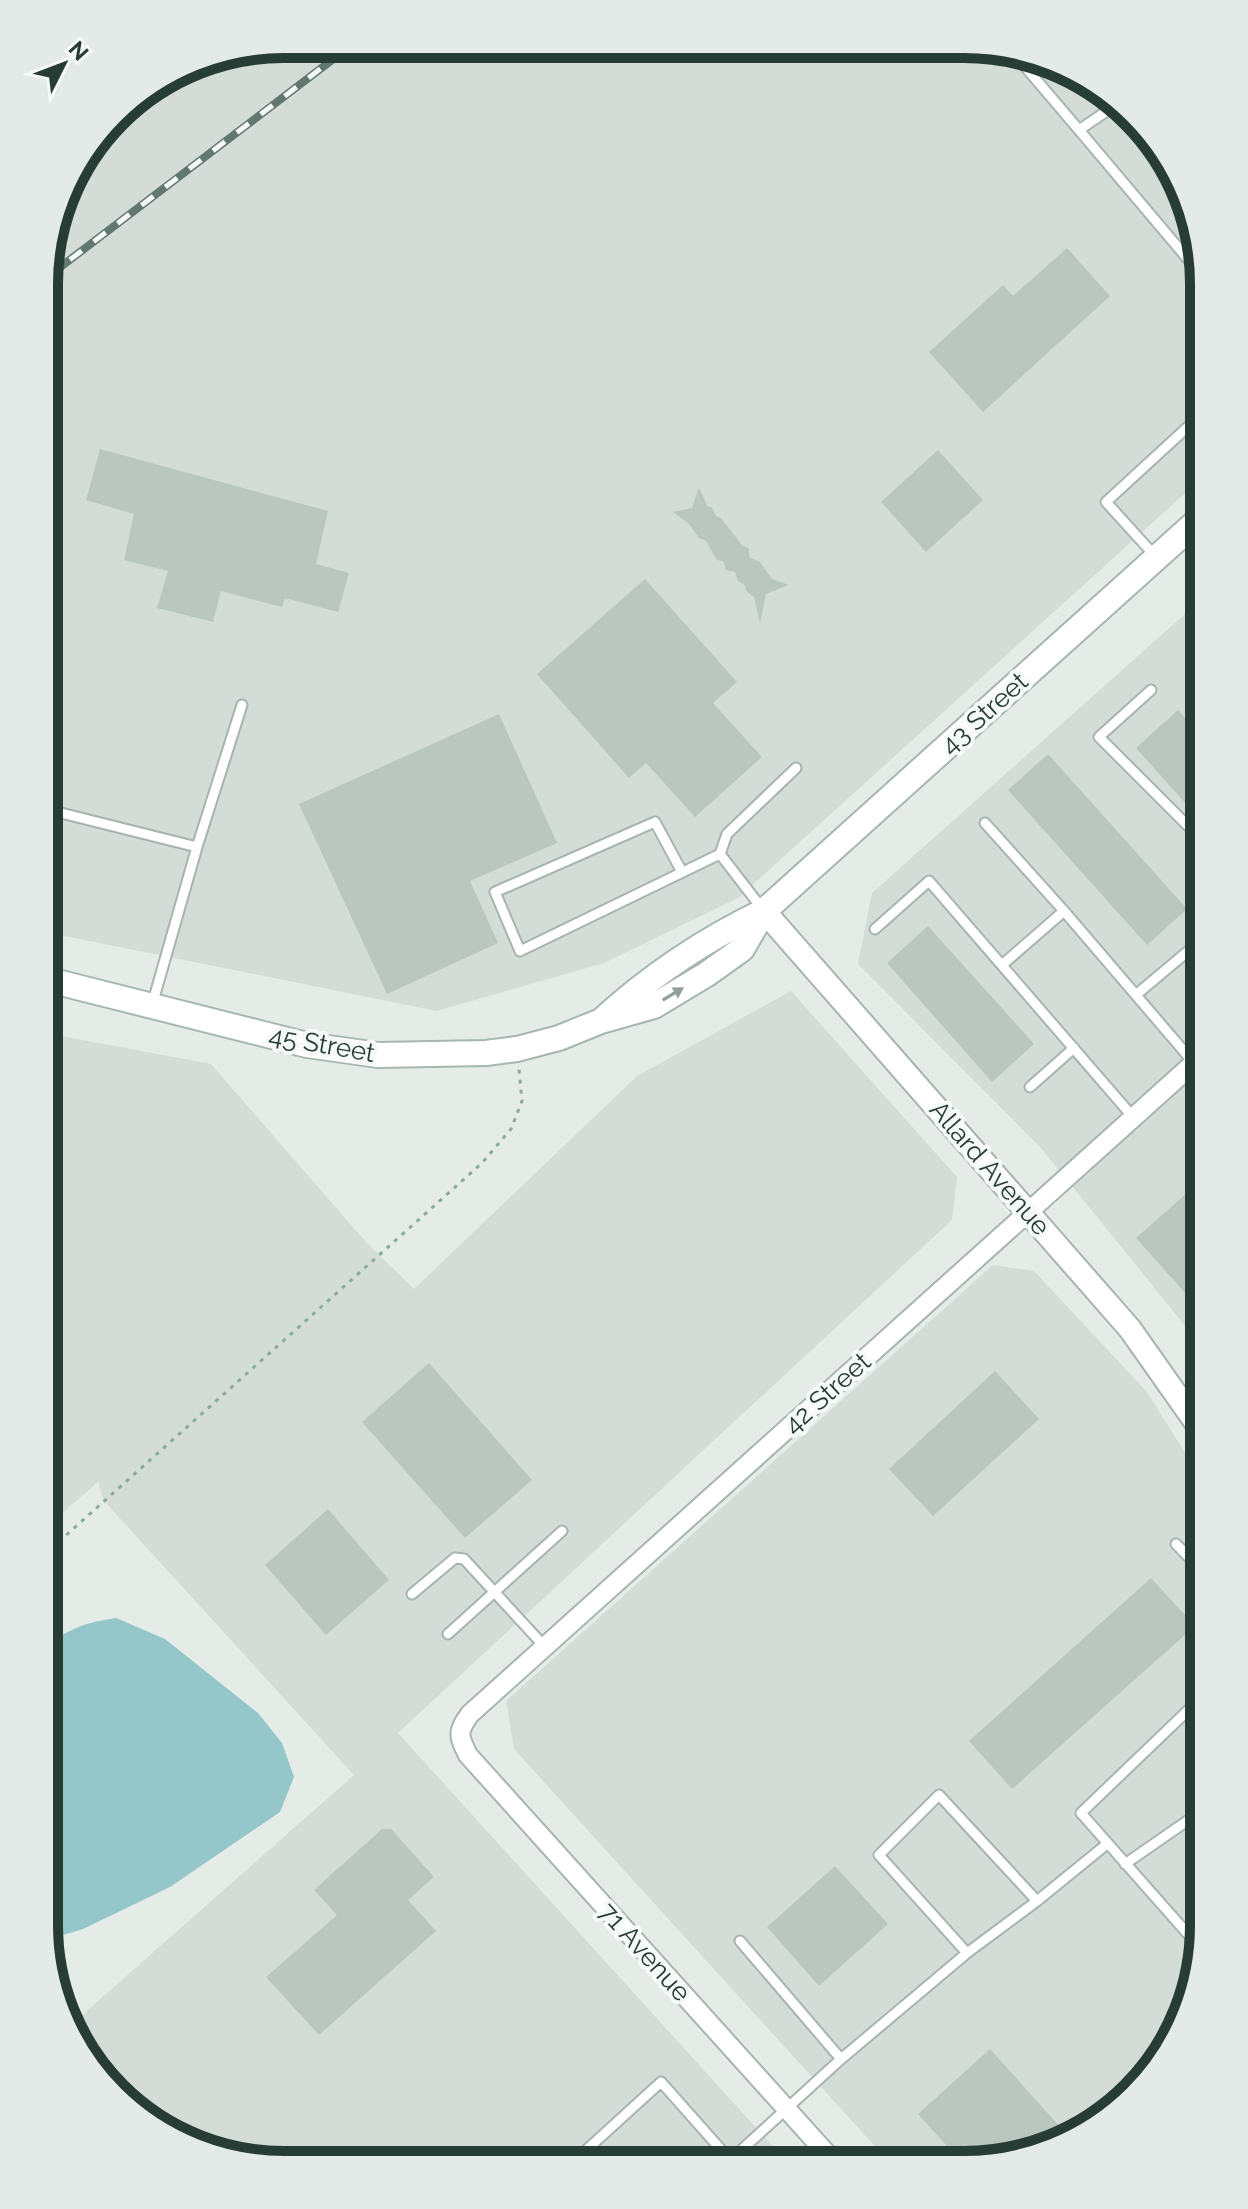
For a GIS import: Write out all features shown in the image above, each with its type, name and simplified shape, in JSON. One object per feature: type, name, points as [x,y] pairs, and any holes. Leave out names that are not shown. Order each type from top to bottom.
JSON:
[{"type":"main road","name":"43 Street","points":[[764,911],[1190,527]]},
{"type":"main road","name":"45 Street","points":[[58,982],[307,1045],[378,1055],[486,1053],[559,1038],[601,1021],[654,1006],[742,949],[764,911]]},
{"type":"street","name":"Allard Avenue","points":[[764,911],[1130,1329],[1190,1414]]},
{"type":"street","name":"42 Street","points":[[459,1737],[461,1726],[470,1714],[1190,1066]]},
{"type":"street","name":"71 Avenue","points":[[459,1737],[468,1755],[824,2151]]},
{"type":"lane","points":[[1025,67],[1189,260]]},
{"type":"lane","points":[[1079,130],[1108,110]]},
{"type":"lane","points":[[1156,557],[1106,502],[1190,425]]},
{"type":"lane","points":[[1151,690],[1099,737],[1190,828]]},
{"type":"lane","points":[[151,1006],[242,705]]},
{"type":"lane","points":[[682,872],[655,822],[495,892],[520,951],[720,854],[727,834],[796,768]]},
{"type":"lane","points":[[58,812],[197,847]]},
{"type":"lane","points":[[985,823],[1137,994],[1190,1049]]},
{"type":"lane","points":[[720,854],[764,911]]},
{"type":"lane","points":[[875,929],[929,881],[1133,1117]]},
{"type":"lane","points":[[1002,965],[1064,911]]},
{"type":"lane","points":[[1137,994],[1187,952]]},
{"type":"lane","points":[[1030,1087],[1074,1048]]},
{"type":"lane","points":[[448,1634],[562,1531]]},
{"type":"lane","points":[[1176,1544],[1190,1558]]},
{"type":"lane","points":[[412,1594],[455,1558],[464,1559],[545,1647]]},
{"type":"lane","points":[[1190,1708],[1081,1813],[1190,1937]]},
{"type":"lane","points":[[967,1953],[879,1855],[939,1795],[1037,1901]]},
{"type":"lane","points":[[1125,1864],[1190,1819]]},
{"type":"lane","points":[[743,2151],[841,2059],[967,1953],[1107,1844]]},
{"type":"lane","points":[[740,1941],[841,2059]]},
{"type":"lane","points":[[585,2151],[661,2082],[720,2151]]},
{"type":"path","points":[[58,1542],[482,1163],[511,1129],[522,1101],[517,1049]]},
{"type":"shaded area","points":[[284,58],[964,58],[1008,62],[1036,70],[1064,81],[1089,96],[1134,135],[1152,159],[1167,184],[1186,240],[1190,270],[1190,489],[738,898],[604,963],[437,1011],[58,935],[58,284],[60,255],[70,212],[96,159],[135,114],[171,88],[226,66]]},
{"type":"shaded area","points":[[1190,609],[1190,1332],[1041,1148],[858,964],[872,893]]},
{"type":"shaded area","points":[[791,991],[957,1177],[952,1220],[398,1733],[777,2151],[284,2151],[255,2149],[198,2134],[171,2121],[135,2095],[96,2050],[78,2018],[354,1775],[104,1501],[98,1482],[58,1517],[58,1035],[211,1064],[366,1242],[414,1289],[637,1076]]},
{"type":"shaded area","points":[[993,1265],[1034,1271],[1147,1392],[1190,1461],[1190,1939],[1178,1997],[1160,2038],[1124,2085],[1064,2128],[1036,2139],[993,2149],[879,2151],[514,1749],[506,1701]]},
{"type":"water","points":[[116,1618],[165,1639],[258,1713],[282,1743],[294,1777],[280,1812],[170,1887],[83,1929],[59,1936],[58,1638],[96,1622]]},
{"type":"building","points":[[1067,248],[1110,296],[983,412],[929,352],[1003,285],[1013,296]]},
{"type":"building","points":[[100,449],[328,511],[316,564],[349,573],[338,612],[285,598],[282,607],[221,591],[213,622],[157,608],[168,571],[124,560],[134,514],[86,500]]},
{"type":"building","points":[[938,450],[983,500],[926,552],[881,502]]},
{"type":"building","points":[[699,487],[707,506],[749,549],[749,557],[760,562],[772,579],[789,585],[766,594],[760,623],[754,597],[738,581],[735,572],[726,570],[723,561],[717,560],[706,541],[673,512],[692,508]]},
{"type":"building","points":[[645,579],[737,682],[713,703],[762,757],[695,817],[646,763],[629,778],[537,674]]},
{"type":"building","points":[[1178,710],[1190,723],[1190,808],[1136,748]]},
{"type":"building","points":[[499,714],[557,843],[470,881],[498,943],[387,994],[299,804]]},
{"type":"building","points":[[1048,754],[1187,909],[1147,945],[1008,790]]},
{"type":"building","points":[[928,926],[1034,1044],[992,1082],[887,963]]},
{"type":"building","points":[[1190,1190],[1190,1298],[1136,1238]]},
{"type":"building","points":[[429,1363],[532,1480],[465,1538],[362,1422]]},
{"type":"building","points":[[995,1371],[1039,1419],[933,1516],[889,1469]]},
{"type":"building","points":[[328,1509],[389,1580],[326,1635],[265,1565]]},
{"type":"building","points":[[1151,1578],[1190,1621],[1190,1630],[1012,1789],[969,1741]]},
{"type":"building","points":[[382,1829],[391,1829],[434,1877],[408,1900],[436,1931],[319,2035],[266,1977],[337,1915],[314,1890]]},
{"type":"building","points":[[835,1866],[888,1924],[819,1986],[767,1927]]},
{"type":"building","points":[[990,2049],[1062,2129],[1008,2147],[951,2151],[918,2114]]},
{"type":"building","points":[[102,2054],[147,2104],[114,2074]]},
{"type":"railway","points":[[59,268],[335,58]]}]
